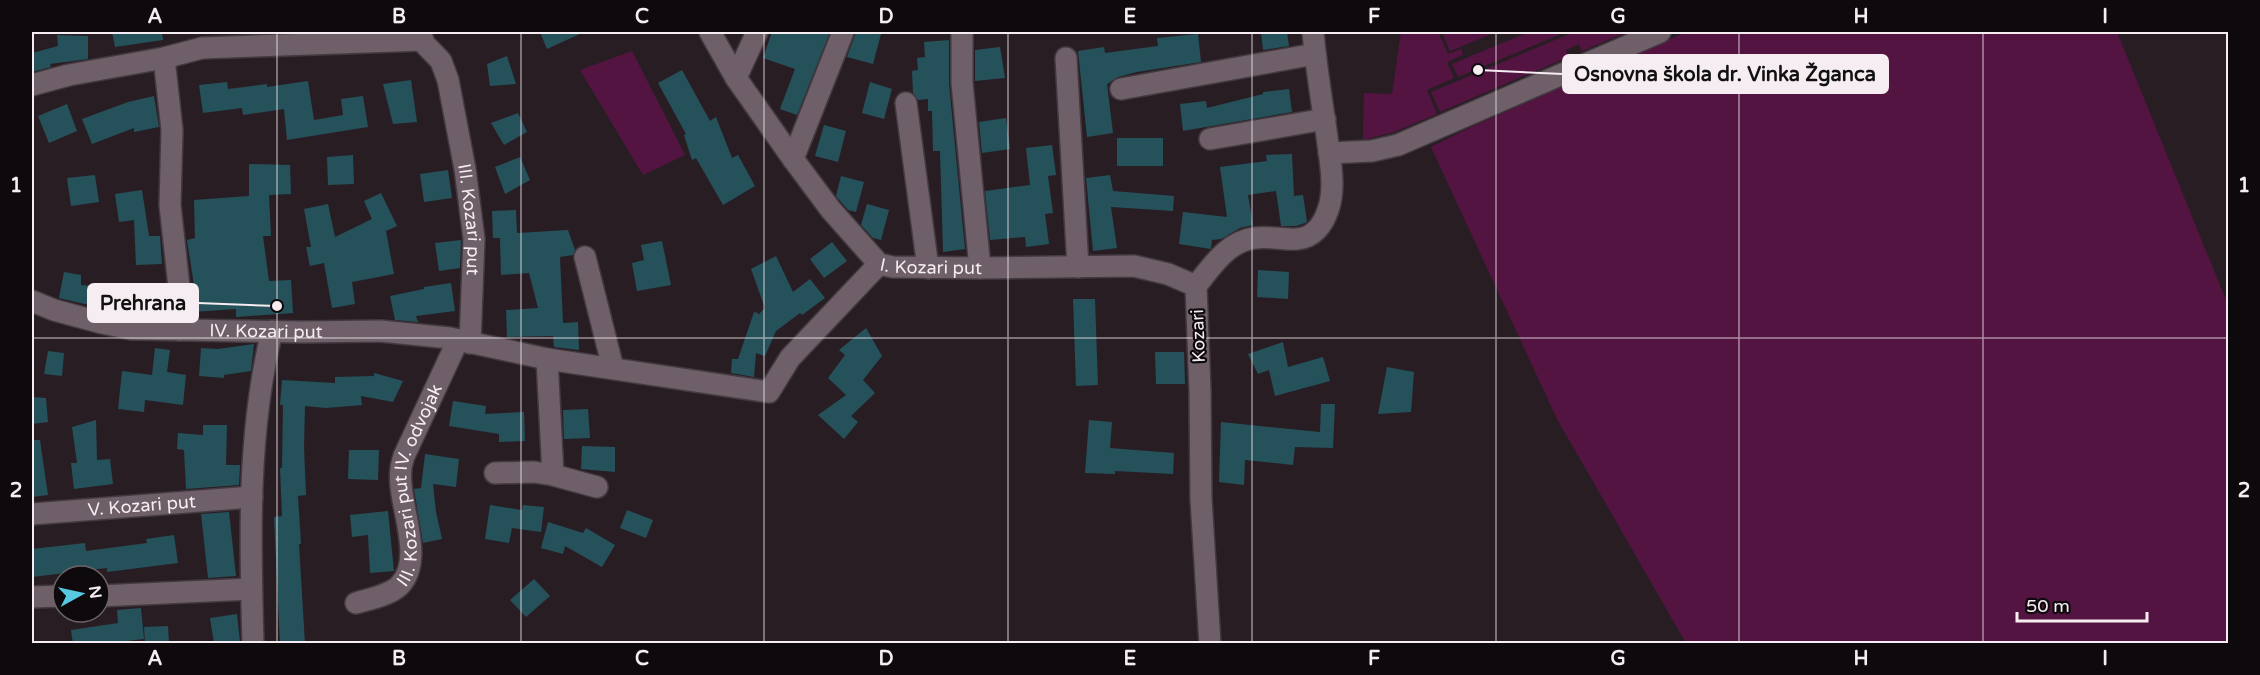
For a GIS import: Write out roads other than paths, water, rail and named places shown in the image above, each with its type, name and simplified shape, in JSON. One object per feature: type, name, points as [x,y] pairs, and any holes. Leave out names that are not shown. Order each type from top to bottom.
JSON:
[{"type":"street","name":"I. Kozari put","points":[[710,32],[736,78],[793,159],[831,210],[879,264],[893,267],[928,268],[1134,266],[1168,274],[1196,286]]},
{"type":"street","points":[[736,78],[758,32]]},
{"type":"street","points":[[793,159],[843,32]]},
{"type":"street","points":[[962,32],[962,83],[980,268]]},
{"type":"street","name":"Kozari","points":[[1210,644],[1201,499],[1196,286],[1216,261],[1235,244],[1255,238],[1298,239],[1310,236],[1320,227],[1329,209],[1332,185],[1313,32]]},
{"type":"street","points":[[1329,153],[1372,151],[1398,145],[1660,32]]},
{"type":"street","points":[[32,85],[69,75],[164,58],[201,40],[418,36]]},
{"type":"street","name":"III. Kozari put","points":[[418,36],[441,62],[448,80],[465,169],[474,239],[464,341]]},
{"type":"street","points":[[1121,89],[1315,54]]},
{"type":"street","points":[[164,58],[172,130],[170,205],[180,296],[180,330]]},
{"type":"street","points":[[1066,58],[1078,267]]},
{"type":"street","points":[[906,104],[928,268]]},
{"type":"street","points":[[1210,139],[1325,119]]},
{"type":"street","points":[[585,257],[613,368]]},
{"type":"street","points":[[464,341],[547,358],[770,392],[790,358],[879,264]]},
{"type":"street","name":"IV. Kozari put","points":[[32,301],[102,324],[130,329],[380,331],[464,341]]},
{"type":"street","points":[[252,644],[252,497],[258,410],[272,331]]},
{"type":"street","name":"III. Kozari put IV. odvojak","points":[[356,603],[391,591],[400,585],[410,564],[411,546],[401,470],[405,456],[464,341]]},
{"type":"street","points":[[547,358],[553,475]]},
{"type":"street","points":[[495,473],[534,472],[597,487]]},
{"type":"street","name":"V. Kozari put","points":[[32,514],[252,497]]},
{"type":"street","points":[[111,595],[251,589]]},
{"type":"street","points":[[32,597],[51,597]]},
{"type":"place","name":"Osnovna škola dr. Vinka Žganca","points":[[1478,70]]},
{"type":"place","name":"Prehrana","points":[[277,306]]}]
